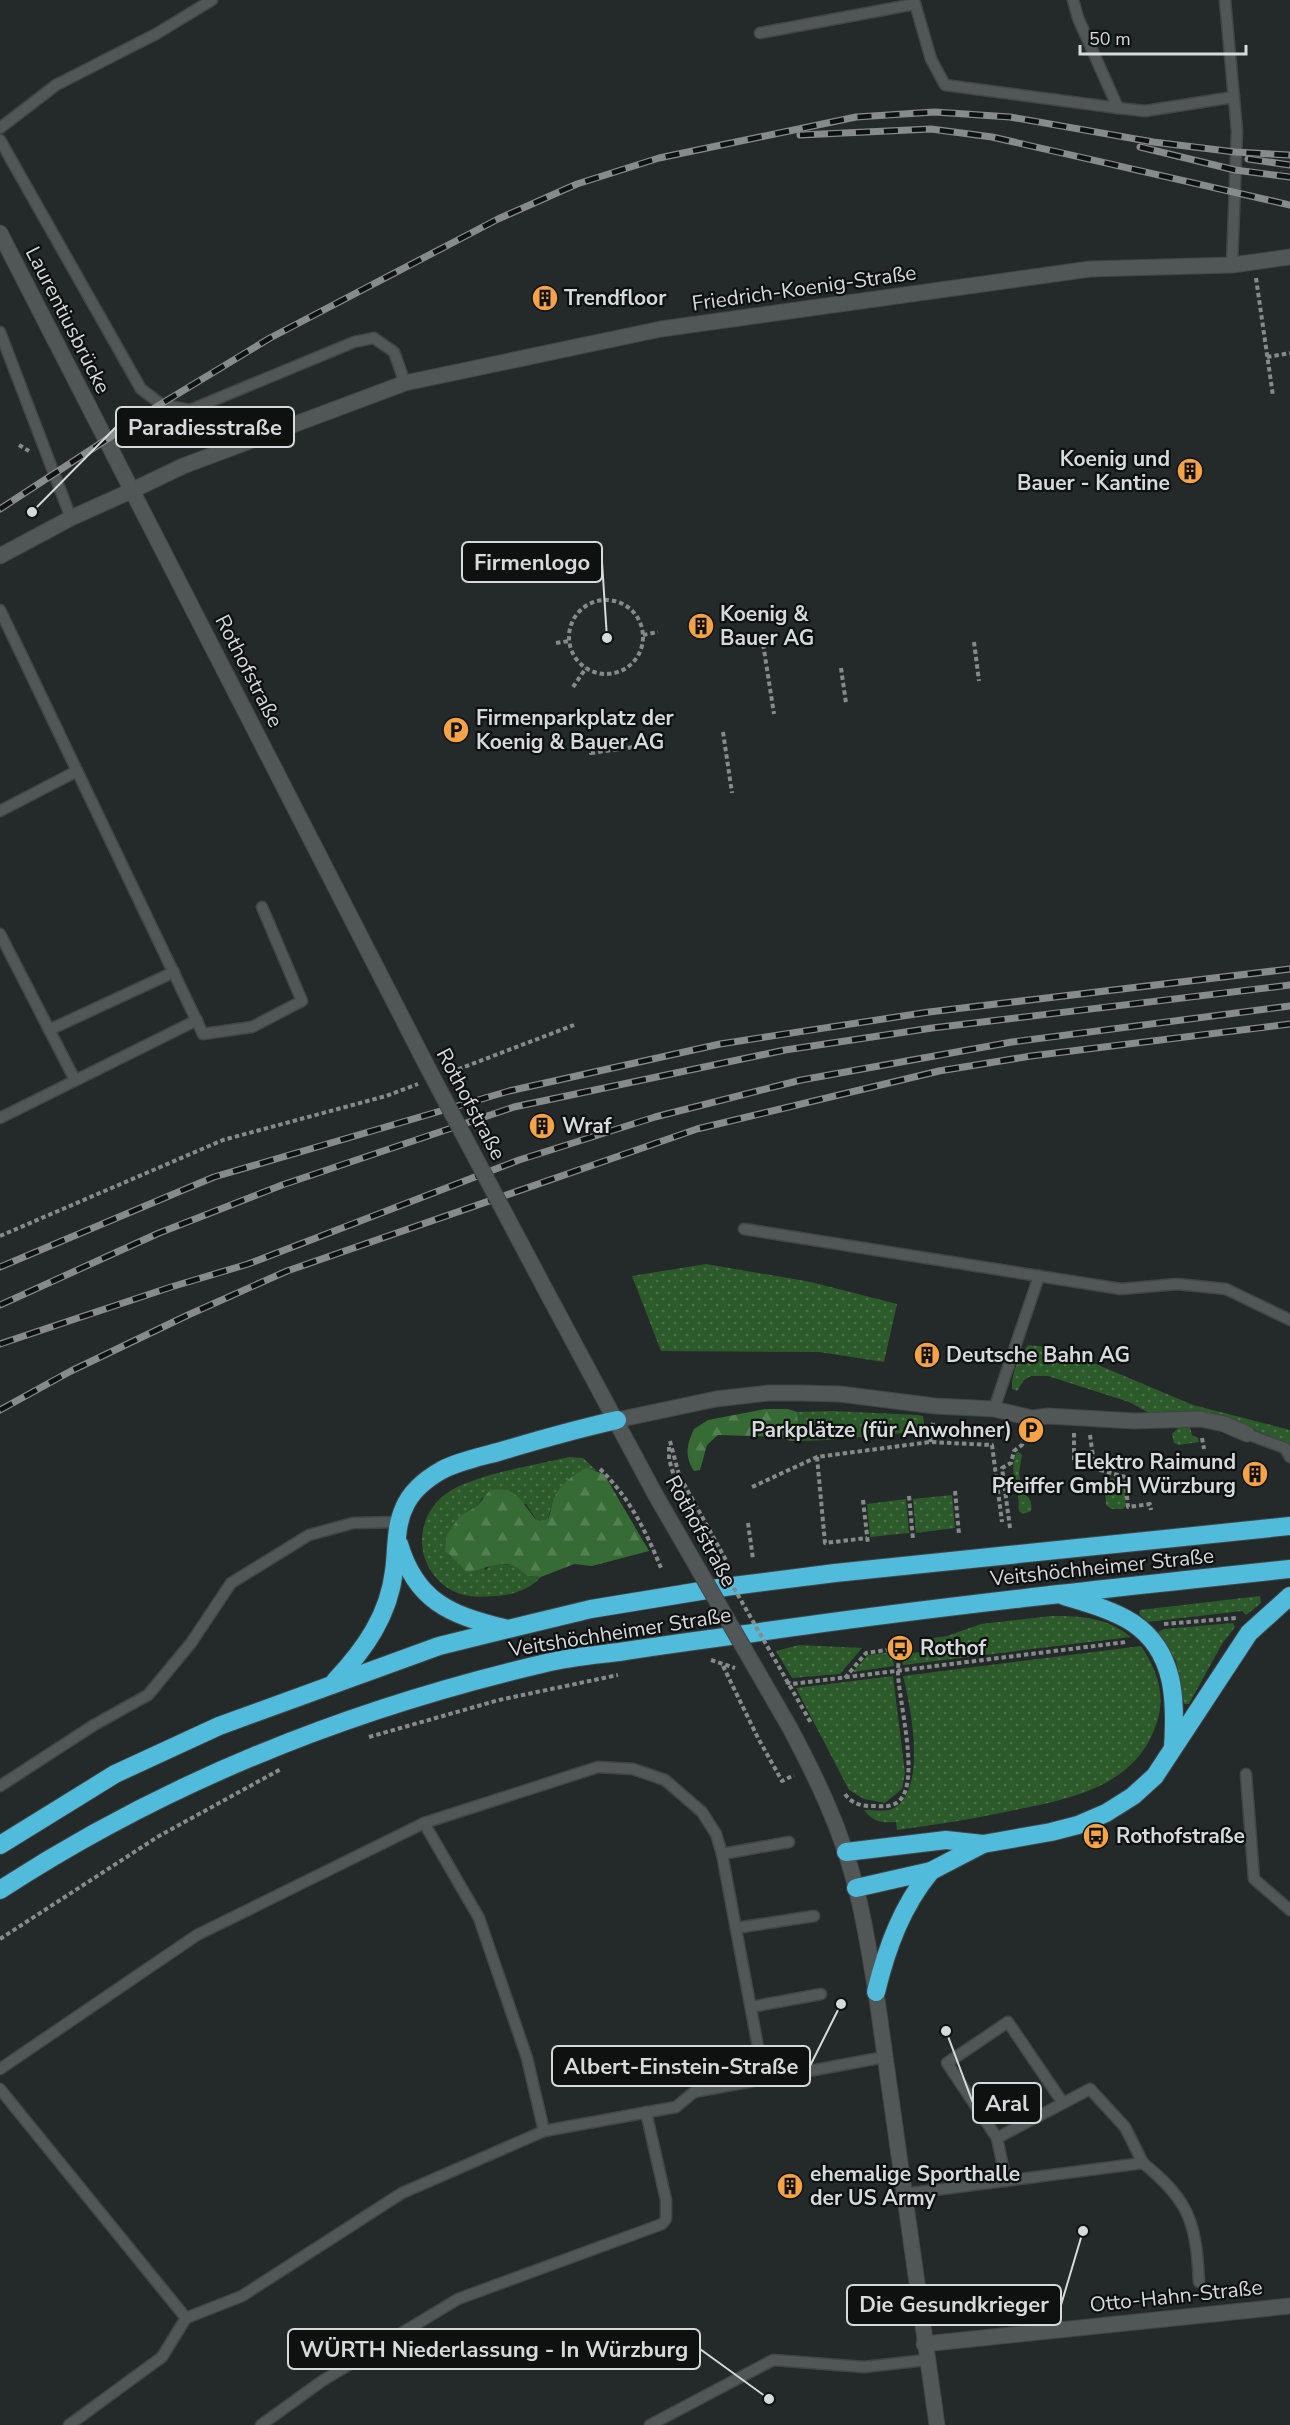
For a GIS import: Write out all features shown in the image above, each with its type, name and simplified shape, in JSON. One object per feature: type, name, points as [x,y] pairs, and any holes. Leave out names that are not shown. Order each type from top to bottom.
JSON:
[{"type":"highway","points":[[334,1683],[369,1641],[380,1621],[394,1573],[398,1530],[404,1508],[413,1492],[424,1481],[443,1470],[563,1433],[617,1420]]},
{"type":"highway","name":"Veitshöchheimer Straße","points":[[0,1845],[115,1774],[219,1726],[439,1646],[591,1609],[725,1587],[836,1573],[1290,1526]]},
{"type":"highway","points":[[398,1530],[404,1561],[425,1594],[440,1606],[477,1622],[508,1629]]},
{"type":"highway","name":"Veitshöchheimer Straße","points":[[0,1890],[141,1806],[240,1760],[354,1718],[454,1687],[549,1662],[798,1626],[1290,1569]]},
{"type":"highway","points":[[1059,1594],[1133,1623],[1149,1637],[1164,1658],[1170,1674],[1174,1696],[1173,1750]]},
{"type":"highway","points":[[846,1852],[946,1840],[983,1844],[1051,1832],[1078,1825],[1106,1813],[1133,1796],[1155,1776],[1252,1629],[1290,1596]]},
{"type":"highway","points":[[856,1888],[931,1870],[983,1844]]},
{"type":"highway","points":[[876,1992],[892,1935],[917,1887],[931,1870]]},
{"type":"street","name":"Laurentiusbrücke","points":[[1,234],[133,489]]},
{"type":"street","name":"Friedrich-Koenig-Straße","points":[[0,556],[71,519],[194,461],[405,383],[661,329],[1090,269],[1232,265],[1290,257]]},
{"type":"street","name":"Rothofstraße","points":[[133,489],[544,1287],[656,1494],[790,1728],[826,1798],[846,1852],[856,1888],[876,1992],[936,2425]]},
{"type":"street","points":[[617,1420],[716,1399],[768,1394],[840,1394],[935,1406],[994,1409],[1032,1418],[1048,1416],[1081,1419],[1200,1419],[1224,1424],[1247,1434]]},
{"type":"street","name":"Otto-Hahn-Straße","points":[[924,2344],[1290,2306]]},
{"type":"lane","points":[[0,128],[56,84],[156,34],[212,0]]},
{"type":"lane","points":[[1073,0],[1078,18],[1118,108]]},
{"type":"lane","points":[[1225,0],[1237,131],[1232,265]]},
{"type":"lane","points":[[760,33],[915,2],[931,59],[945,85],[1145,111],[1234,97]]},
{"type":"lane","points":[[0,140],[141,389],[161,404],[190,410],[354,342],[374,338],[394,352],[405,383]]},
{"type":"lane","points":[[0,332],[71,519]]},
{"type":"lane","points":[[0,610],[203,1034],[252,1027],[302,1001],[262,907]]},
{"type":"lane","points":[[0,811],[77,771]]},
{"type":"lane","points":[[0,934],[75,1080]]},
{"type":"lane","points":[[50,1030],[174,972]]},
{"type":"lane","points":[[0,1118],[197,1020]]},
{"type":"lane","points":[[744,1229],[1121,1289],[1177,1284],[1226,1289],[1290,1320]]},
{"type":"lane","points":[[994,1409],[1039,1276]]},
{"type":"lane","points":[[1247,1434],[1288,1452]]},
{"type":"lane","points":[[0,1786],[94,1725],[148,1695],[191,1643],[231,1583],[309,1535],[353,1523],[398,1530]]},
{"type":"lane","points":[[0,2069],[196,1935],[424,1823],[598,1767],[633,1769],[665,1780],[702,1812],[716,1834],[722,1854],[764,2079]]},
{"type":"lane","points":[[1246,1773],[1254,1879],[1290,1910]]},
{"type":"lane","points":[[424,1823],[479,1918],[527,2058],[544,2132]]},
{"type":"lane","points":[[722,1854],[789,1842]]},
{"type":"lane","points":[[736,1928],[814,1916]]},
{"type":"lane","points":[[751,2007],[821,1994]]},
{"type":"lane","points":[[1006,2181],[997,2138],[947,2063],[1008,2022],[1063,2103]]},
{"type":"lane","points":[[69,2425],[162,2358],[186,2318],[242,2296],[402,2193],[544,2132],[675,2107],[694,2092],[885,2057]]},
{"type":"lane","points":[[0,2089],[186,2318]]},
{"type":"lane","points":[[997,2138],[1090,2089],[1125,2127],[1143,2163],[1164,2180],[1183,2203],[1197,2243],[1199,2282]]},
{"type":"lane","points":[[261,2425],[322,2381],[458,2299],[662,2224],[666,2218],[666,2200],[646,2112]]},
{"type":"lane","points":[[904,2194],[1143,2163]]},
{"type":"lane","points":[[650,2425],[773,2360],[864,2367],[926,2360]]},
{"type":"path","points":[[1254,262],[1274,396]]},
{"type":"path","points":[[1267,357],[1290,353]]},
{"type":"path","points":[[603,600],[614,601],[625,606],[640,623],[643,635],[636,659],[627,668],[615,673],[602,674],[580,664],[572,653],[569,641],[574,618],[591,603],[603,600]]},
{"type":"path","points":[[643,635],[658,632]]},
{"type":"path","points":[[762,637],[774,714]]},
{"type":"path","points":[[556,643],[569,641]]},
{"type":"path","points":[[974,642],[979,681]]},
{"type":"path","points":[[573,687],[586,668]]},
{"type":"path","points":[[841,668],[846,703]]},
{"type":"path","points":[[723,732],[732,793]]},
{"type":"path","points":[[588,738],[591,753],[634,747]]},
{"type":"path","points":[[435,1073],[574,1025]]},
{"type":"path","points":[[0,1236],[223,1140],[386,1096],[419,1084]]},
{"type":"path","points":[[1010,1528],[1002,1468],[1011,1463],[1014,1451],[1022,1445],[1032,1418]]},
{"type":"path","points":[[1074,1460],[1081,1419]]},
{"type":"path","points":[[1081,1419],[1094,1464],[1100,1470],[1125,1477],[1128,1507],[1150,1504],[1151,1510]]},
{"type":"path","points":[[727,1562],[679,1475],[670,1441],[669,1459],[678,1490],[816,1734]]},
{"type":"path","points":[[752,1487],[817,1457],[930,1442],[992,1445],[1002,1522]]},
{"type":"path","points":[[817,1457],[825,1543],[867,1541],[863,1500]]},
{"type":"path","points":[[600,1469],[619,1487],[646,1533],[661,1568]]},
{"type":"path","points":[[955,1491],[959,1534]]},
{"type":"path","points":[[909,1496],[913,1539]]},
{"type":"path","points":[[748,1522],[753,1559]]},
{"type":"path","points":[[780,1681],[792,1684],[1134,1641],[1149,1637],[1161,1624],[1238,1618],[1252,1629]]},
{"type":"path","points":[[841,1786],[846,1796],[854,1803],[865,1806],[892,1806],[900,1800],[905,1791],[908,1759],[898,1672],[900,1648],[866,1653],[844,1678]]},
{"type":"path","points":[[701,1662],[711,1660],[746,1671]]},
{"type":"path","points":[[722,1665],[758,1738],[782,1780]]},
{"type":"path","points":[[358,1740],[499,1700],[625,1673]]},
{"type":"path","points":[[0,1939],[159,1836],[290,1764]]},
{"type":"green space","points":[[706,1264],[811,1282],[897,1304],[884,1362],[819,1352],[661,1351],[632,1276]]},
{"type":"green space","points":[[1028,1345],[1058,1348],[1193,1405],[1290,1430],[1290,1445],[1242,1424],[1149,1413],[1129,1402],[1048,1376],[1031,1376],[1024,1380],[1017,1391],[1012,1389],[1014,1371]]},
{"type":"green space","points":[[765,1409],[788,1409],[797,1412],[800,1441],[790,1441],[780,1437],[718,1435],[707,1445],[700,1470],[694,1471],[688,1450],[694,1429],[708,1420]]},
{"type":"green space","points":[[833,1411],[918,1415],[923,1416],[924,1425],[922,1429],[913,1432],[800,1441],[797,1412]]},
{"type":"green space","points":[[1179,1427],[1190,1427],[1192,1435],[1198,1438],[1199,1442],[1179,1445],[1174,1443],[1172,1434]]},
{"type":"green space","points":[[1019,1452],[1022,1455],[1019,1473],[1022,1492],[1031,1502],[1031,1511],[1023,1514],[1019,1511],[1013,1470],[1016,1453]]},
{"type":"green space","points":[[569,1457],[583,1458],[597,1471],[586,1469],[553,1500],[548,1519],[537,1521],[526,1504],[482,1498],[478,1505],[469,1510],[485,1570],[495,1563],[518,1566],[527,1576],[541,1577],[537,1581],[515,1593],[484,1597],[457,1593],[438,1580],[429,1568],[422,1540],[429,1513],[438,1501],[450,1491],[475,1480]]},
{"type":"green space","points":[[586,1468],[604,1474],[649,1551],[592,1566],[574,1564],[541,1577],[527,1576],[512,1565],[505,1564],[467,1572],[445,1550],[447,1535],[459,1517],[478,1505],[490,1490],[507,1490],[513,1493],[537,1521],[548,1519],[553,1500],[559,1490],[571,1477]]},
{"type":"green space","points":[[1112,1478],[1124,1485],[1126,1506],[1123,1509],[1111,1509],[1106,1505],[1105,1490],[1108,1480]]},
{"type":"green space","points":[[952,1495],[955,1528],[916,1533],[913,1499]]},
{"type":"green space","points":[[906,1499],[909,1533],[870,1537],[867,1504]]},
{"type":"green space","points":[[1260,1596],[1261,1603],[1246,1615],[1242,1611],[1148,1622],[1139,1614],[1140,1610]]},
{"type":"green space","points":[[1051,1616],[1093,1619],[1113,1625],[1131,1637],[903,1665],[901,1654],[922,1652],[920,1640],[947,1636],[981,1624]]},
{"type":"green space","points":[[1233,1623],[1235,1627],[1222,1644],[1189,1704],[1184,1704],[1176,1661],[1158,1632],[1164,1629]]},
{"type":"green space","points":[[799,1645],[862,1648],[840,1674],[792,1678],[776,1651]]},
{"type":"green space","points":[[1141,1646],[1152,1664],[1158,1682],[1160,1712],[1147,1744],[1133,1762],[1117,1776],[1098,1787],[1055,1801],[968,1819],[897,1830],[896,1822],[878,1821],[864,1810],[892,1809],[903,1800],[910,1785],[913,1768],[913,1727],[903,1676]]},
{"type":"green space","points":[[892,1652],[894,1666],[853,1672],[868,1655]]},
{"type":"green space","points":[[893,1676],[905,1773],[902,1789],[885,1803],[864,1799],[849,1790],[796,1688]]},
{"type":"railway","points":[[0,509],[161,404],[270,338],[498,219],[577,184],[659,158],[856,117],[935,112],[1010,117],[1153,142],[1235,152],[1290,155]]},
{"type":"railway","points":[[800,135],[931,129],[992,137],[1290,205]]},
{"type":"railway","points":[[1140,147],[1235,170],[1290,177]]},
{"type":"railway","points":[[1248,159],[1290,165]]},
{"type":"railway","points":[[0,1267],[214,1177],[509,1091],[720,1044],[929,1012],[1290,969]]},
{"type":"railway","points":[[0,1305],[159,1233],[282,1185],[514,1107],[785,1050],[932,1028],[1290,985]]},
{"type":"railway","points":[[0,1344],[248,1264],[519,1160],[655,1117],[801,1080],[1012,1042],[1290,1006]]},
{"type":"railway","points":[[0,1410],[71,1371],[287,1271],[697,1129],[939,1071],[1031,1056],[1290,1024]]},
{"type":"place","name":"Trendfloor","points":[[545,298]]},
{"type":"place","name":"Koenig und Bauer - Kantine","points":[[1190,471]]},
{"type":"place","name":"Paradiesstraße","points":[[32,512]]},
{"type":"place","name":"Koenig & Bauer AG","points":[[701,626]]},
{"type":"place","name":"Firmenlogo","points":[[607,638]]},
{"type":"place","name":"Firmenparkplatz der Koenig & Bauer AG","points":[[456,730]]},
{"type":"place","name":"Wraf","points":[[542,1126]]},
{"type":"place","name":"Deutsche Bahn AG","points":[[927,1355]]},
{"type":"place","name":"Parkplätze (für Anwohner)","points":[[1031,1430]]},
{"type":"place","name":"Elektro Raimund Pfeiffer GmbH Würzburg","points":[[1255,1474]]},
{"type":"place","name":"Rothof","points":[[900,1648]]},
{"type":"place","name":"Rothofstraße","points":[[1096,1836]]},
{"type":"place","name":"Albert-Einstein-Straße","points":[[841,2004]]},
{"type":"place","name":"Aral","points":[[946,2031]]},
{"type":"place","name":"ehemalige Sporthalle der US Army","points":[[790,2186]]},
{"type":"place","name":"Die Gesundkrieger","points":[[1083,2231]]},
{"type":"place","name":"WÜRTH Niederlassung - In Würzburg","points":[[769,2399]]}]
